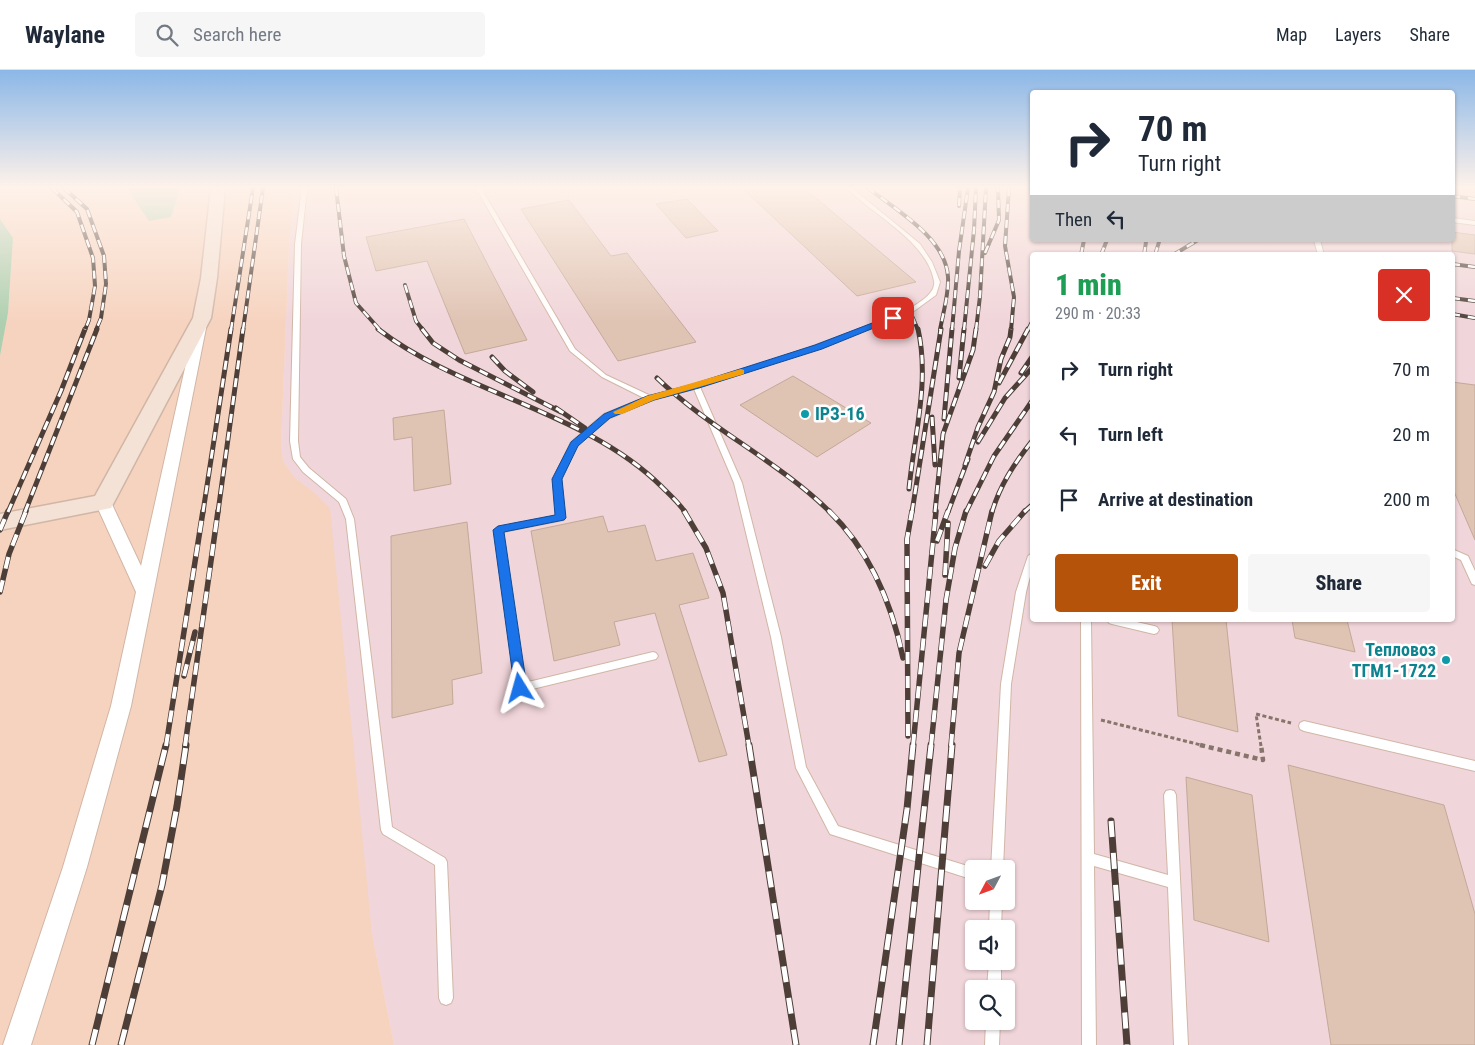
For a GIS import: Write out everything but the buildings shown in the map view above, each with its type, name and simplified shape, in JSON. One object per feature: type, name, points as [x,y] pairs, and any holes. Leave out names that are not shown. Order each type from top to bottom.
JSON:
[{"type":"street","points":[[17,1045],[74,867],[118,715],[202,318],[209,278],[212,234]]},
{"type":"street","points":[[103,502],[202,318]]},
{"type":"street","points":[[0,522],[103,502]]},
{"type":"street","points":[[103,502],[145,593]]},
{"type":"lane","points":[[299,234],[294,441],[296,457],[306,470],[343,500],[350,519],[387,830],[441,862],[446,998]]},
{"type":"lane","points":[[504,234],[572,350],[604,376],[650,398]]},
{"type":"lane","points":[[653,656],[520,688],[498,530],[560,518],[557,479],[574,444],[607,416],[650,398],[696,386],[818,347],[912,310],[934,294],[937,282],[929,262],[918,245],[904,234]]},
{"type":"lane","points":[[696,386],[738,483],[776,637],[801,768],[834,830],[965,871]]},
{"type":"lane","points":[[1455,553],[1465,558],[1475,582]]},
{"type":"lane","points":[[997,860],[1006,684],[1020,592],[1030,562]]},
{"type":"lane","points":[[1086,622],[1088,1045]]},
{"type":"lane","points":[[1120,622],[1154,630]]},
{"type":"lane","points":[[1304,726],[1475,766]]},
{"type":"lane","points":[[1170,795],[1181,1045]]},
{"type":"lane","points":[[1087,858],[1174,883]]},
{"type":"lane","points":[[992,1045],[993,1030]]},
{"type":"path","points":[[1086,716],[1263,760],[1256,714],[1304,726]]},
{"type":"shaded area","points":[[10,234],[290,234],[281,444],[283,461],[294,477],[315,493],[330,508],[372,934],[394,1045],[0,1045],[0,356],[8,313],[13,238]]},
{"type":"shaded area","points":[[290,234],[1030,234],[1030,242],[1455,242],[1455,234],[1475,234],[1475,1045],[394,1045],[372,934],[315,493],[294,477],[283,461],[281,444]]},
{"type":"green space","points":[[0,234],[10,234],[13,238],[8,313],[0,356]]},
{"type":"railway","points":[[84,234],[93,258],[95,286],[89,320],[85,330]]},
{"type":"railway","points":[[96,234],[104,256],[106,284],[101,318],[96,330]]},
{"type":"railway","points":[[231,330],[246,234]]},
{"type":"railway","points":[[243,330],[257,234]]},
{"type":"railway","points":[[341,234],[344,256],[356,303],[380,330]]},
{"type":"railway","points":[[925,234],[939,250],[945,263],[948,277],[947,297],[940,330]]},
{"type":"railway","points":[[952,330],[962,234]]},
{"type":"railway","points":[[964,330],[974,234]]},
{"type":"railway","points":[[976,330],[983,234]]},
{"type":"railway","points":[[985,253],[993,234]]},
{"type":"railway","points":[[1006,234],[1005,246],[1014,297],[1011,330]]},
{"type":"railway","points":[[1082,252],[1084,242]]},
{"type":"railway","points":[[1102,252],[1106,242]]},
{"type":"railway","points":[[1144,252],[1146,242]]},
{"type":"railway","points":[[1156,252],[1159,242]]},
{"type":"railway","points":[[1178,252],[1195,242]]},
{"type":"railway","points":[[1455,264],[1475,267]]},
{"type":"railway","points":[[405,285],[416,321],[423,330]]},
{"type":"railway","points":[[1455,298],[1475,301]]},
{"type":"railway","points":[[906,302],[918,330]]},
{"type":"railway","points":[[1455,315],[1475,318]]},
{"type":"railway","points":[[1028,330],[1030,326]]},
{"type":"railway","points":[[8,512],[61,391],[85,329]]},
{"type":"railway","points":[[25,512],[97,329]]},
{"type":"railway","points":[[203,512],[231,329]]},
{"type":"railway","points":[[218,512],[243,329]]},
{"type":"railway","points":[[378,329],[411,351],[447,370],[597,439],[631,461],[662,487],[685,512]]},
{"type":"railway","points":[[422,329],[433,343],[459,360],[561,412]]},
{"type":"railway","points":[[909,489],[922,389],[921,349],[918,329]]},
{"type":"railway","points":[[912,512],[941,329]]},
{"type":"railway","points":[[944,419],[952,329]]},
{"type":"railway","points":[[959,378],[964,329]]},
{"type":"railway","points":[[935,512],[943,434],[973,350],[976,329]]},
{"type":"railway","points":[[965,465],[978,427],[994,392],[1001,359],[1010,337],[1011,329]]},
{"type":"railway","points":[[999,383],[1028,329]]},
{"type":"railway","points":[[492,357],[505,371],[533,392]]},
{"type":"railway","points":[[1021,373],[1030,360]]},
{"type":"railway","points":[[978,442],[1005,398],[1030,370]]},
{"type":"railway","points":[[657,378],[699,413],[788,477],[830,512]]},
{"type":"railway","points":[[966,512],[994,456],[1030,404]]},
{"type":"railway","points":[[556,408],[585,428]]},
{"type":"railway","points":[[932,417],[935,465]]},
{"type":"railway","points":[[992,512],[1008,475],[1030,444]]},
{"type":"railway","points":[[948,512],[968,459]]},
{"type":"railway","points":[[1025,512],[1030,507]]},
{"type":"railway","points":[[0,530],[8,511]]},
{"type":"railway","points":[[0,592],[9,554],[26,511]]},
{"type":"railway","points":[[166,746],[203,511]]},
{"type":"railway","points":[[185,746],[218,511]]},
{"type":"railway","points":[[684,511],[706,548],[723,593],[749,746]]},
{"type":"railway","points":[[908,736],[907,539],[912,511]]},
{"type":"railway","points":[[913,746],[936,511]]},
{"type":"railway","points":[[937,541],[948,511]]},
{"type":"railway","points":[[931,746],[946,600],[955,548],[966,511]]},
{"type":"railway","points":[[951,746],[959,653],[992,511]]},
{"type":"railway","points":[[830,512],[856,543],[877,579],[892,618],[903,658]]},
{"type":"railway","points":[[985,566],[999,541],[1025,512]]},
{"type":"railway","points":[[945,575],[948,523]]},
{"type":"railway","points":[[184,676],[195,632]]},
{"type":"railway","points":[[92,1045],[166,745]]},
{"type":"railway","points":[[121,1045],[162,885],[186,745]]},
{"type":"railway","points":[[749,745],[796,1045]]},
{"type":"railway","points":[[873,1045],[907,809],[913,745]]},
{"type":"railway","points":[[899,1045],[931,745]]},
{"type":"railway","points":[[927,1045],[952,745]]},
{"type":"railway","points":[[1111,821],[1127,1045]]},
{"type":"slow traffic","points":[[618,412],[650,398],[741,372]]},
{"type":"place","name":"ІРЗ-16","points":[[805,414]]},
{"type":"place","name":"Тепловоз ТГМ1-1722","points":[[1446,660]]},
{"type":"route","points":[[520,688],[498,530],[560,518],[557,479],[574,444],[607,416],[650,398],[696,386],[818,347],[893,318]]}]
